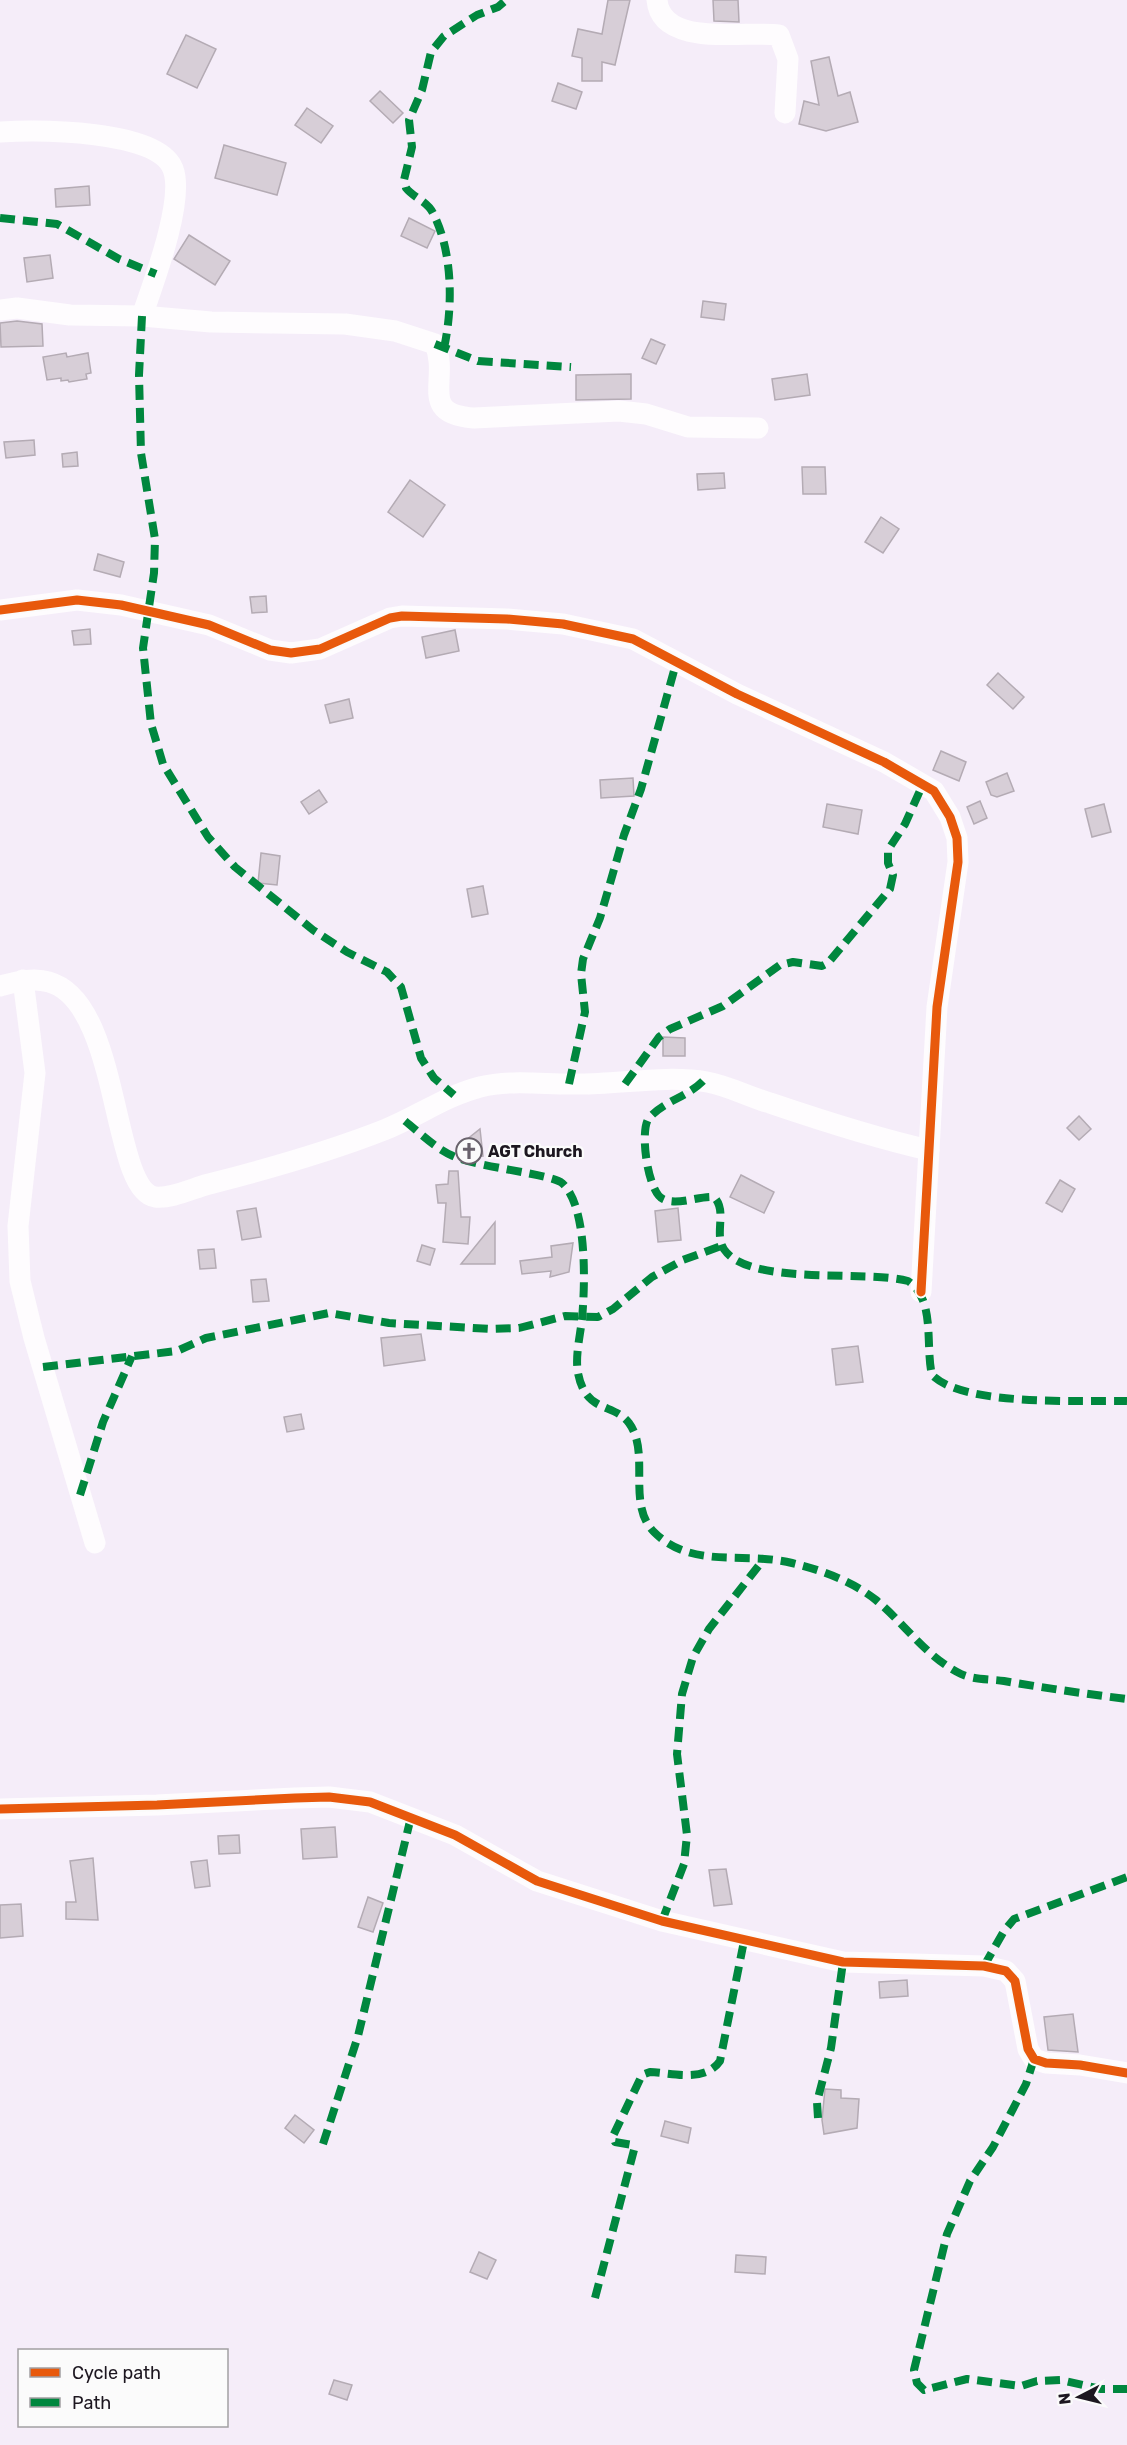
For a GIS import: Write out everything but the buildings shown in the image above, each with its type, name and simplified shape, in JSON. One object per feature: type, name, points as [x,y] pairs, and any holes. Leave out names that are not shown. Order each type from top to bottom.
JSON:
[{"type":"street","points":[[657,0],[664,17],[691,31],[721,36],[779,35],[788,59],[785,113]]},
{"type":"street","points":[[0,132],[49,130],[97,136],[153,149],[164,155],[176,179],[174,197],[163,256],[142,315]]},
{"type":"street","points":[[0,310],[17,308],[70,315],[142,315],[212,322],[345,324],[395,331],[435,344],[438,352],[441,403],[445,412],[454,417],[619,411],[646,414],[688,427],[758,428]]},
{"type":"street","points":[[0,610],[77,600],[121,605],[209,625],[280,653],[320,650],[390,618],[402,616],[507,619],[603,631],[633,639],[737,694],[842,741],[911,776],[934,791],[950,817],[957,838],[955,895],[937,1007],[921,1292]]},
{"type":"street","points":[[0,986],[23,980],[48,981],[60,986],[74,999],[88,1021],[101,1051],[119,1124],[137,1182],[146,1193],[155,1197],[175,1194],[255,1172],[383,1130],[454,1095],[510,1082],[569,1084],[703,1081],[729,1087],[853,1132],[929,1150]]},
{"type":"street","points":[[23,980],[35,1073],[9,1225],[26,1309],[95,1543]]},
{"type":"street","points":[[0,1809],[329,1797],[370,1802],[455,1835],[537,1881],[625,1911],[696,1930],[843,1962],[955,1965],[1006,1971],[1018,1988],[1028,2049],[1034,2059],[1046,2063],[1080,2065],[1127,2073]]},
{"type":"marked path","points":[[444,348],[450,298],[448,262],[440,228],[433,213],[406,188],[404,180],[412,147],[409,120],[422,90],[431,52],[444,36],[477,15],[498,7],[506,0]]},
{"type":"marked path","points":[[0,218],[57,224],[119,259],[156,274]]},
{"type":"marked path","points":[[142,316],[139,375],[141,453],[155,539],[154,573],[143,648],[151,724],[163,764],[208,837],[235,867],[313,930],[347,952],[387,972],[401,987],[421,1058],[434,1078],[454,1095]]},
{"type":"marked path","points":[[435,344],[478,361],[571,367]]},
{"type":"marked path","points":[[569,1084],[585,1012],[581,974],[583,959],[600,918],[624,835],[641,789],[677,660]]},
{"type":"marked path","points":[[625,1084],[659,1037],[670,1029],[723,1006],[780,965],[793,962],[822,966],[828,963],[890,889],[893,875],[888,863],[888,850],[905,824],[923,784]]},
{"type":"marked path","points":[[703,1081],[649,1118],[646,1125],[645,1147],[653,1186],[663,1199],[675,1202],[714,1197],[720,1210],[720,1240],[727,1253],[742,1263],[786,1273],[866,1276],[908,1281],[923,1299],[928,1324],[932,1375],[948,1385],[970,1392],[1024,1400],[1127,1401]]},
{"type":"marked path","points":[[405,1121],[446,1153],[478,1164],[555,1180],[562,1183],[570,1194],[577,1209],[581,1228],[584,1268],[582,1319],[577,1353],[578,1373],[587,1395],[600,1406],[623,1417],[635,1435],[638,1449],[641,1507],[646,1521],[654,1532],[669,1544],[685,1551],[702,1555],[792,1563],[847,1582],[867,1593],[887,1609],[937,1659],[966,1676],[1127,1699]]},
{"type":"marked path","points":[[43,1367],[177,1351],[206,1338],[329,1313],[389,1323],[490,1329],[519,1328],[565,1316],[598,1317],[613,1309],[652,1277],[683,1260],[721,1246]]},
{"type":"marked path","points":[[80,1495],[103,1422],[132,1356]]},
{"type":"marked path","points":[[662,1921],[684,1864],[687,1835],[677,1754],[682,1694],[693,1657],[709,1629],[764,1559]]},
{"type":"marked path","points":[[323,2144],[358,2036],[411,1817]]},
{"type":"marked path","points":[[984,1966],[1004,1931],[1014,1919],[1127,1877]]},
{"type":"marked path","points":[[595,2298],[634,2150],[632,2145],[615,2142],[613,2136],[642,2075],[650,2072],[678,2075],[697,2074],[714,2068],[720,2061],[744,1941]]},
{"type":"marked path","points":[[818,2118],[817,2102],[831,2048],[843,1962]]},
{"type":"marked path","points":[[1034,2059],[1026,2084],[993,2147],[970,2181],[947,2234],[914,2370],[917,2383],[924,2390],[967,2379],[1021,2386],[1037,2381],[1061,2380],[1101,2389],[1127,2389]]},
{"type":"cycle path","points":[[0,610],[77,600],[121,605],[209,625],[270,650],[291,653],[320,649],[390,618],[402,616],[507,619],[563,624],[633,639],[737,694],[884,762],[934,791],[950,817],[957,838],[958,862],[937,1007],[921,1292]]},
{"type":"cycle path","points":[[0,1809],[329,1797],[370,1802],[455,1835],[537,1881],[662,1921],[843,1962],[984,1966],[1006,1971],[1015,1981],[1028,2049],[1034,2059],[1046,2063],[1080,2065],[1127,2073]]},
{"type":"place","name":"AGT Church","points":[[469,1151]]}]
